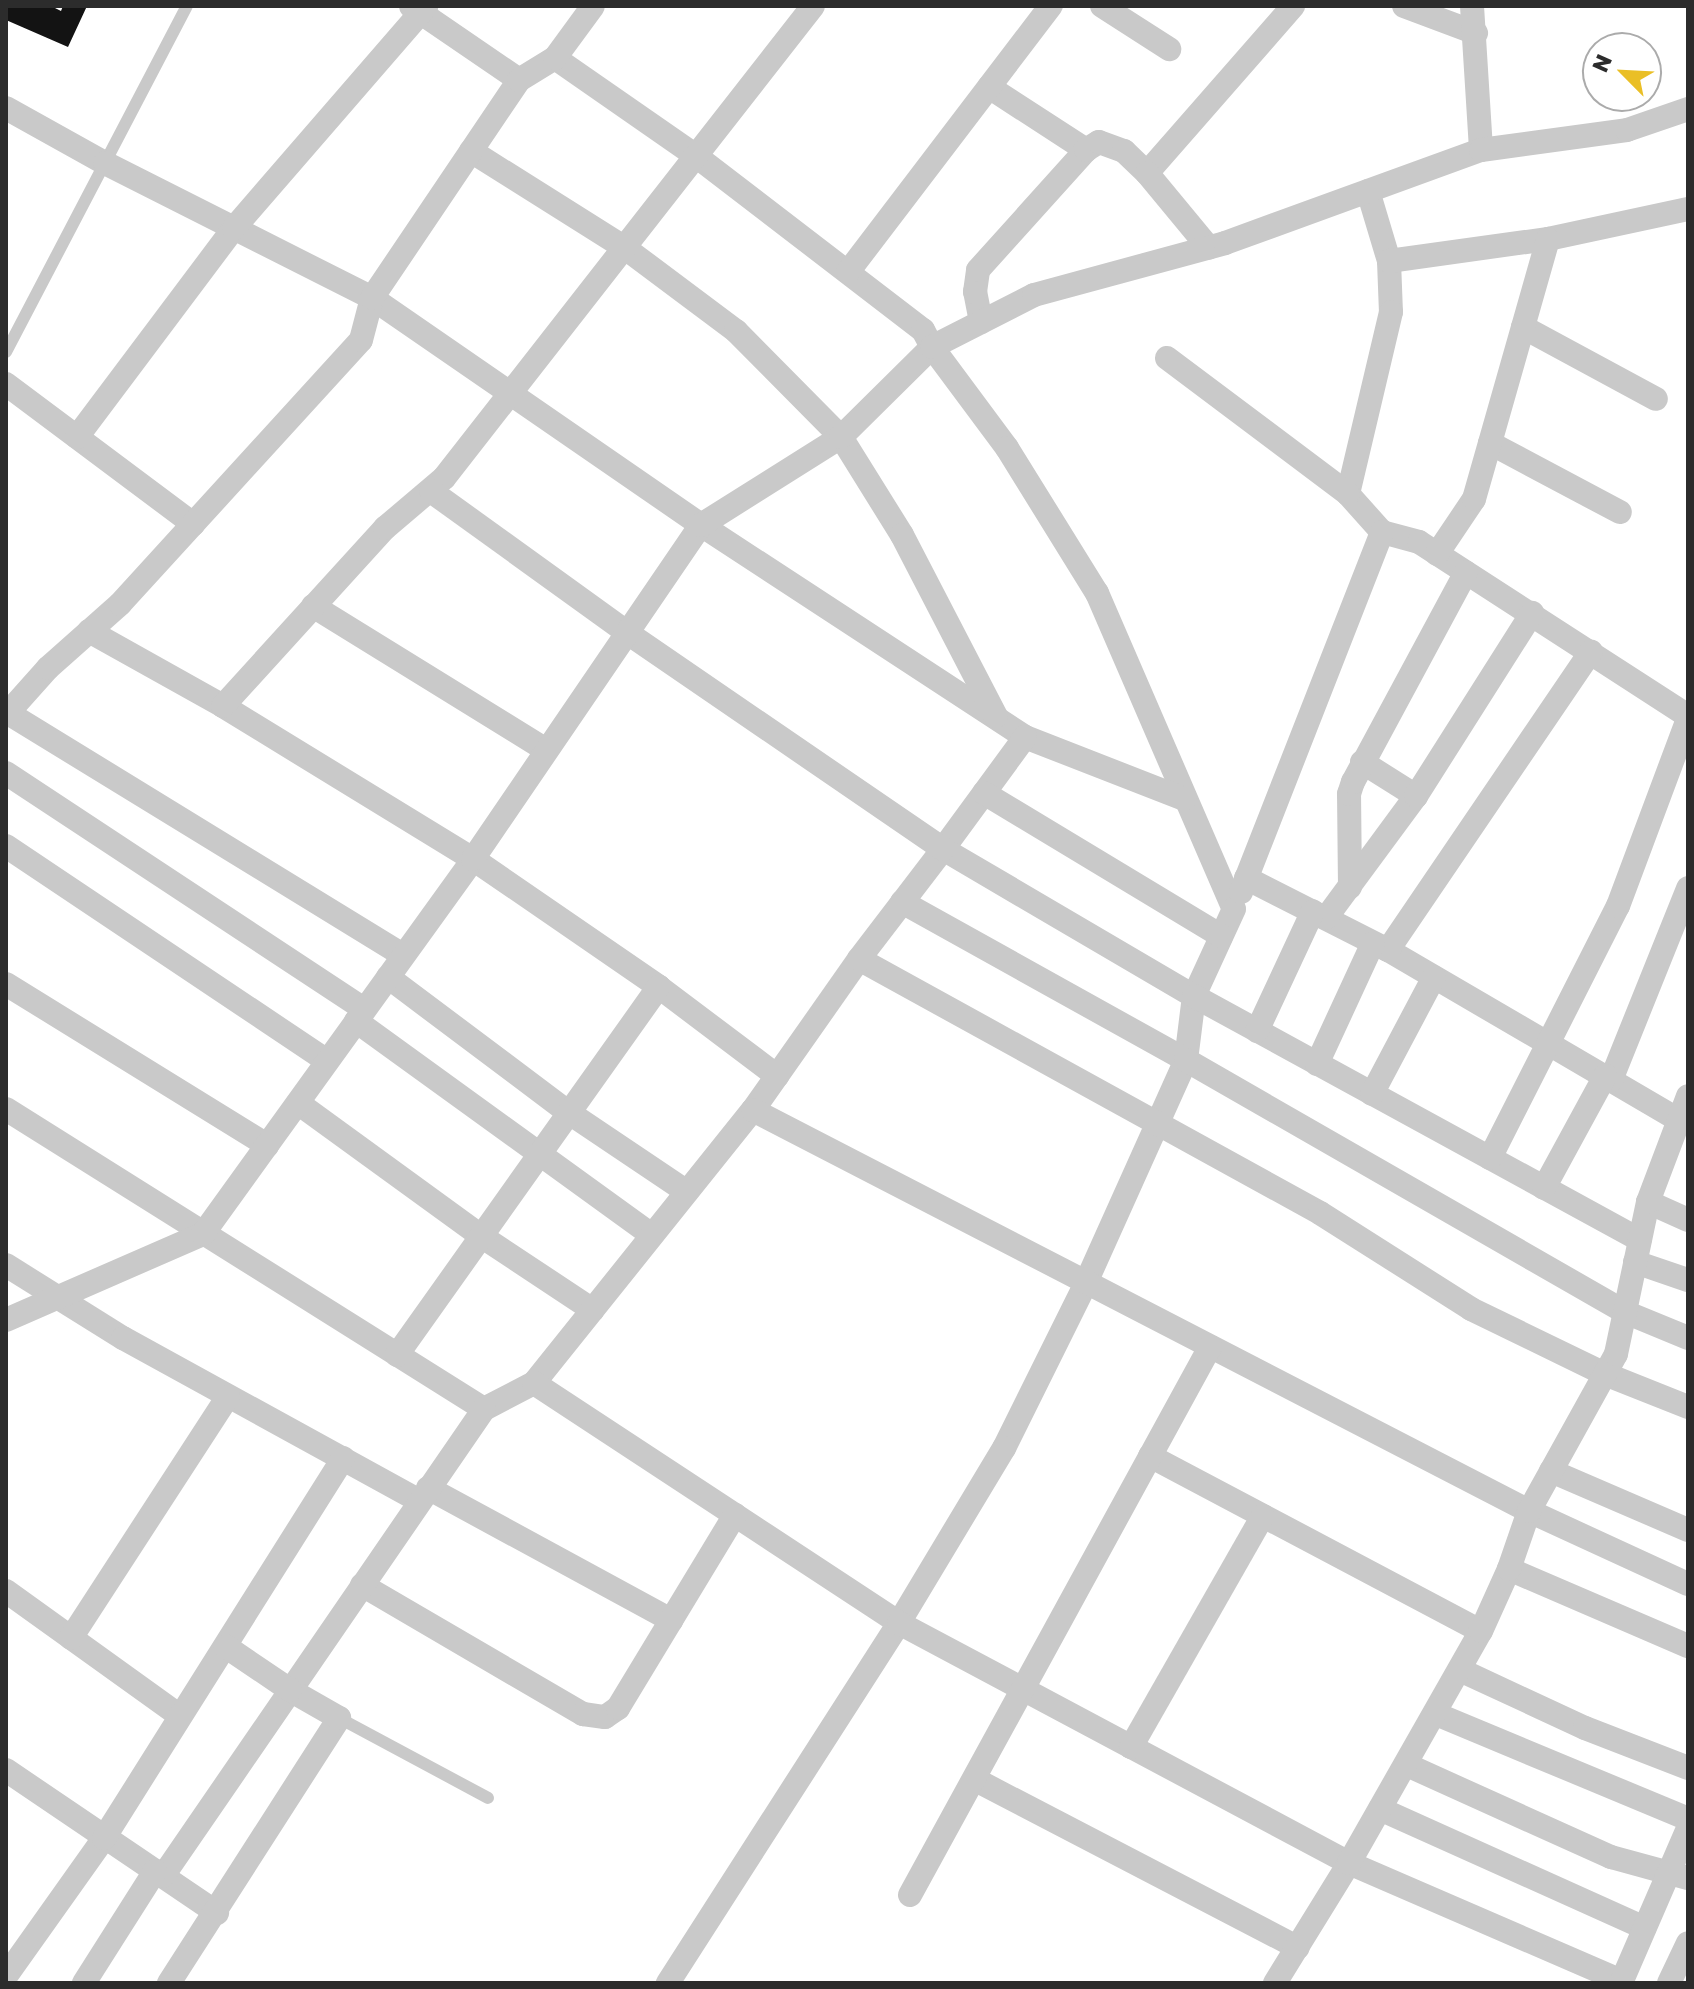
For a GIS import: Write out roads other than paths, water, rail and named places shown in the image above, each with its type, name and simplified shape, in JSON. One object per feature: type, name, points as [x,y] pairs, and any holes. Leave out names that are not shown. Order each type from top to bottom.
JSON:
[{"type":"street","points":[[403,955],[7,714],[48,668],[120,604],[361,340],[372,298],[519,80],[555,58],[593,6]]},
{"type":"street","points":[[223,706],[385,528],[431,491],[510,395],[813,6]]},
{"type":"street","points":[[848,272],[1051,6]]},
{"type":"street","points":[[1102,6],[1169,49]]},
{"type":"street","points":[[1147,173],[1293,6]]},
{"type":"street","points":[[1404,6],[1476,33]]},
{"type":"street","points":[[1472,6],[1481,150]]},
{"type":"street","points":[[77,437],[234,228],[419,8],[519,80]]},
{"type":"street","points":[[555,58],[696,156],[923,330],[932,347],[1007,448],[1097,593],[1234,909]]},
{"type":"street","points":[[989,87],[1086,150]]},
{"type":"street","points":[[6,108],[105,163],[372,298],[701,525],[1025,737],[1184,799]]},
{"type":"street","points":[[6,1320],[203,1234],[473,859],[625,631],[701,525],[841,437],[932,347],[1034,295],[1209,248],[1481,150],[1627,130],[1688,109]]},
{"type":"street","points":[[981,322],[975,292],[978,270],[1086,150],[1099,142],[1112,144],[1147,173],[1209,248]]},
{"type":"street","points":[[471,151],[625,248],[752,344],[841,437],[897,525],[997,720]]},
{"type":"street","points":[[1348,494],[1391,312],[1389,261],[1368,191]]},
{"type":"street","points":[[1389,261],[1548,239],[1688,209]]},
{"type":"street","points":[[1437,554],[1474,499],[1548,239]]},
{"type":"street","points":[[1523,327],[1656,399]]},
{"type":"street","points":[[1167,358],[1348,494],[1382,532],[1419,542],[1591,651],[1688,718],[1618,906],[1490,1158]]},
{"type":"street","points":[[6,384],[193,524]]},
{"type":"street","points":[[1490,443],[1620,512]]},
{"type":"street","points":[[431,491],[625,631],[943,849],[1194,996],[1544,1188],[1638,1251],[1688,1280]]},
{"type":"street","points":[[668,1983],[899,1623],[1004,1448],[1086,1283],[1186,1060],[1194,996],[1234,909],[1382,532]]},
{"type":"street","points":[[1350,887],[1349,794],[1362,762],[1466,572]]},
{"type":"street","points":[[313,606],[546,750]]},
{"type":"street","points":[[1257,1031],[1320,915],[1350,887],[1416,796],[1532,613]]},
{"type":"street","points":[[89,631],[223,706],[473,859],[659,987],[777,1076]]},
{"type":"street","points":[[1317,1064],[1380,947],[1591,651]]},
{"type":"street","points":[[84,1983],[484,1409],[534,1383],[593,1310],[753,1110],[859,959],[1025,737]]},
{"type":"street","points":[[1362,762],[1416,796]]},
{"type":"street","points":[[6,773],[360,1015],[652,1235]]},
{"type":"street","points":[[984,793],[1221,936]]},
{"type":"street","points":[[6,846],[327,1061]]},
{"type":"street","points":[[1246,878],[1434,977],[1679,1120]]},
{"type":"street","points":[[1544,1188],[1608,1078],[1688,888]]},
{"type":"street","points":[[902,902],[1186,1060],[1625,1312],[1688,1338]]},
{"type":"street","points":[[859,959],[1320,1213],[1471,1309],[1605,1374],[1688,1407]]},
{"type":"street","points":[[388,977],[568,1112],[687,1192]]},
{"type":"street","points":[[1372,1094],[1434,977]]},
{"type":"street","points":[[6,984],[267,1145]]},
{"type":"street","points":[[397,1355],[659,987]]},
{"type":"street","points":[[1281,1981],[1481,1631],[1509,1569],[1529,1511],[1616,1354],[1648,1202],[1688,1096]]},
{"type":"street","points":[[298,1103],[481,1236],[593,1310]]},
{"type":"street","points":[[6,1109],[484,1409]]},
{"type":"street","points":[[753,1110],[1529,1511],[1688,1584]]},
{"type":"street","points":[[1648,1202],[1688,1220]]},
{"type":"street","points":[[6,1265],[57,1298],[228,1396],[343,1458],[424,1495],[671,1620]]},
{"type":"street","points":[[910,1895],[1210,1347]]},
{"type":"street","points":[[534,1383],[899,1623],[1349,1863],[1621,1982],[1645,1928],[1679,1876],[1688,1828]]},
{"type":"street","points":[[71,1638],[228,1396]]},
{"type":"street","points":[[1150,1456],[1481,1631]]},
{"type":"street","points":[[6,1976],[104,1838],[343,1458]]},
{"type":"street","points":[[1551,1471],[1688,1530]]},
{"type":"street","points":[[362,1585],[583,1714],[605,1717],[618,1708],[735,1515]]},
{"type":"street","points":[[1131,1747],[1263,1516]]},
{"type":"street","points":[[1509,1569],[1688,1646]]},
{"type":"street","points":[[6,1591],[180,1716]]},
{"type":"street","points":[[169,1983],[217,1913],[339,1718],[290,1690],[225,1646]]},
{"type":"street","points":[[1460,1670],[1585,1728],[1688,1768]]},
{"type":"street","points":[[1436,1714],[1688,1819]]},
{"type":"street","points":[[1407,1765],[1611,1857],[1679,1876]]},
{"type":"street","points":[[6,1770],[217,1913]]},
{"type":"street","points":[[974,1779],[1298,1948]]},
{"type":"street","points":[[1380,1809],[1645,1928]]},
{"type":"street","points":[[1669,1983],[1687,1948]]},
{"type":"lane","points":[[6,352],[187,6]]},
{"type":"lane","points":[[339,1718],[488,1798]]}]
